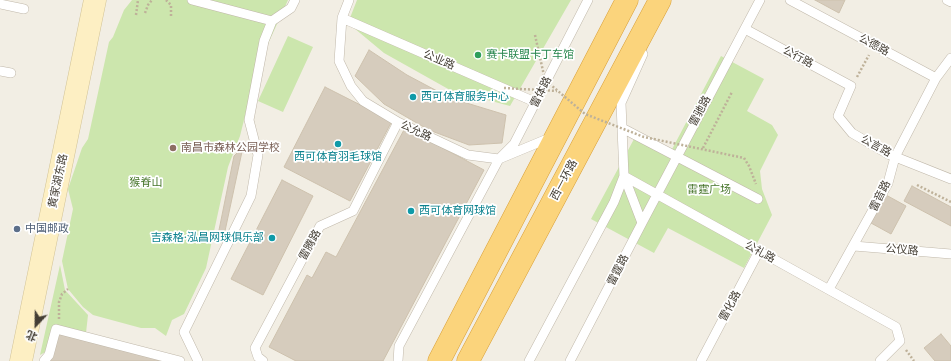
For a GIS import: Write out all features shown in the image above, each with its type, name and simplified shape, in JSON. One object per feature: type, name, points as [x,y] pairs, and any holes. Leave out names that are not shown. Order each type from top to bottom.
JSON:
[{"type":"highway","points":[[439,361],[627,0]]},
{"type":"highway","name":"西一环路","points":[[468,361],[660,0]]},
{"type":"main road","name":"黄家湖东路","points":[[21,361],[95,0]]},
{"type":"lane","points":[[192,0],[272,21]]},
{"type":"lane","points":[[198,361],[184,332],[251,196],[258,155],[249,120],[264,41],[272,21],[290,8],[295,0]]},
{"type":"lane","name":"公允路","points":[[349,0],[342,18],[339,61],[351,86],[363,101],[398,122],[468,155],[500,159],[557,135]]},
{"type":"lane","name":"雷体路","points":[[398,361],[399,346],[500,159],[514,144],[588,0]]},
{"type":"lane","points":[[642,223],[624,176],[621,103],[667,0]]},
{"type":"lane","name":"雷驰路","points":[[642,223],[676,156],[760,0]]},
{"type":"lane","name":"公德路","points":[[790,0],[936,78]]},
{"type":"lane","points":[[947,0],[951,2]]},
{"type":"lane","points":[[0,4],[24,9]]},
{"type":"lane","name":"公业路","points":[[342,18],[535,102]]},
{"type":"lane","name":"公行路","points":[[745,29],[851,86]]},
{"type":"lane","points":[[936,78],[951,58]]},
{"type":"lane","points":[[0,70],[11,73]]},
{"type":"lane","name":"雷音路","points":[[829,289],[888,183],[895,157],[936,78]]},
{"type":"lane","name":"公言路","points":[[851,86],[838,116],[852,133],[895,157],[951,179]]},
{"type":"lane","name":"雷腾路","points":[[263,361],[258,357],[255,348],[320,226],[352,211],[398,122]]},
{"type":"lane","points":[[622,128],[754,196]]},
{"type":"lane","points":[[529,361],[614,202],[624,176]]},
{"type":"lane","name":"公礼路","points":[[624,176],[896,327],[900,341],[882,360]]},
{"type":"lane","name":"雷霆路","points":[[570,361],[642,223]]},
{"type":"lane","name":"公仪路","points":[[854,246],[951,254]]},
{"type":"lane","name":"雷化路","points":[[701,361],[759,251]]},
{"type":"lane","points":[[44,361],[49,355],[56,329],[180,361]]},
{"type":"path","points":[[136,15],[138,0]]},
{"type":"path","points":[[145,12],[152,0]]},
{"type":"path","points":[[166,0],[170,5],[171,16]]},
{"type":"path","points":[[535,35],[544,80],[585,114],[644,137],[703,148],[744,158],[749,166],[756,185],[754,196]]},
{"type":"path","points":[[851,86],[875,45]]},
{"type":"path","points":[[504,88],[557,91]]},
{"type":"path","points":[[703,148],[732,92]]},
{"type":"path","points":[[916,185],[951,202]]},
{"type":"path","points":[[56,329],[59,321],[59,302],[62,294],[68,289]]},
{"type":"green space","name":"猴脊山","points":[[132,0],[288,0],[257,68],[240,136],[228,167],[206,268],[184,314],[172,320],[166,336],[155,328],[141,328],[93,315],[83,307],[68,289],[62,261],[73,209],[68,189],[82,148],[88,139],[109,42],[113,37],[124,10]]},
{"type":"green space","points":[[357,0],[571,0],[510,106],[450,90],[384,53],[348,23]]},
{"type":"green space","points":[[288,36],[313,47],[283,112],[258,101]]},
{"type":"green space","name":"雷霆广场","points":[[721,56],[764,79],[747,111],[772,125],[778,135],[760,171],[762,189],[772,215],[744,268],[668,228],[654,253],[591,219],[634,139],[668,157]]},
{"type":"green space","points":[[60,265],[65,290],[88,315],[86,333],[54,325],[47,351],[40,355]]},
{"type":"building","points":[[815,0],[845,0],[839,13]]},
{"type":"building","name":"西可体育服务中心","points":[[369,50],[407,75],[439,92],[460,101],[506,115],[502,143],[469,145],[429,130],[384,104],[355,76]]},
{"type":"building","name":"西可体育羽毛球馆","points":[[325,87],[392,121],[350,201],[284,167]]},
{"type":"building","name":"西可体育网球馆","points":[[405,128],[484,170],[383,361],[296,361],[269,347],[307,275],[312,278],[326,252],[336,257]]},
{"type":"building","points":[[243,147],[225,231],[218,235],[234,156]]},
{"type":"building","name":"吉森格·泓昌网球俱乐部","points":[[282,180],[313,196],[263,295],[231,279]]},
{"type":"building","points":[[912,186],[951,207],[951,226],[904,201]]},
{"type":"building","points":[[886,195],[906,206],[891,234],[871,223]]},
{"type":"building","points":[[57,332],[174,361],[49,361]]},
{"type":"building","points":[[941,334],[951,346],[951,361],[935,361],[924,348]]},
{"type":"place","name":"赛卡联盟卡丁车馆","points":[[478,55]]},
{"type":"place","name":"西可体育服务中心","points":[[413,97]]},
{"type":"place","name":"西可体育羽毛球馆","points":[[338,144]]},
{"type":"place","name":"南昌市森林公园学校","points":[[173,148]]},
{"type":"place","name":"西可体育网球馆","points":[[411,211]]},
{"type":"place","name":"中国邮政","points":[[17,229]]},
{"type":"place","name":"吉森格·泓昌网球俱乐部","points":[[272,238]]}]
